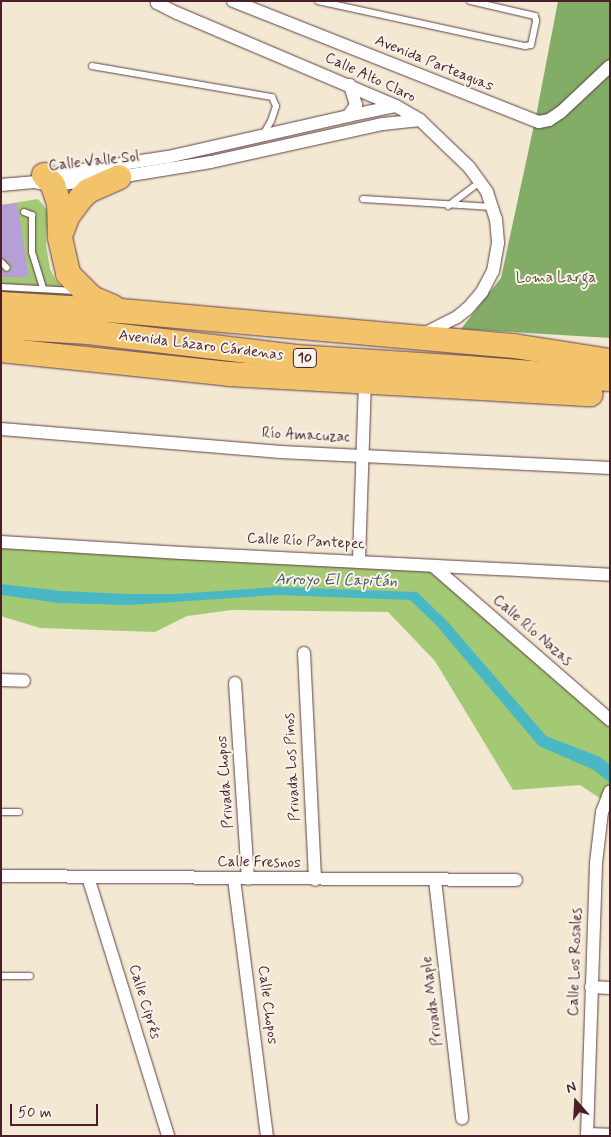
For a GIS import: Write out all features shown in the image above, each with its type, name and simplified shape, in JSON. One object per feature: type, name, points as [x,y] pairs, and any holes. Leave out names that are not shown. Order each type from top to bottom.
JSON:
[{"type":"highway","points":[[60,238],[67,217],[76,202],[88,191],[119,177]]},
{"type":"highway","points":[[44,181],[60,210],[60,238],[68,274],[92,298],[121,311]]},
{"type":"highway","points":[[1,304],[121,311],[514,346],[610,361]]},
{"type":"highway","name":"Avenida Lázaro Cárdenas","points":[[1,327],[88,332],[297,358],[610,379]]},
{"type":"highway","name":"Avenida Lázaro Cárdenas","points":[[1,350],[229,374],[610,395]]},
{"type":"street","name":"Avenida Parteaguas","points":[[233,1],[539,122],[549,120],[561,112],[610,66]]},
{"type":"street","name":"Calle Alto Claro","points":[[156,2],[396,106],[420,120],[469,167],[487,192],[496,219],[498,243],[493,270],[482,292],[457,317],[417,337]]},
{"type":"street","points":[[348,116],[356,105],[350,85]]},
{"type":"street","name":"Calle Valle Sol","points":[[44,181],[168,157],[396,106]]},
{"type":"street","name":"Calle Valle Sol","points":[[44,181],[119,177],[211,162],[383,124],[420,120]]},
{"type":"street","points":[[1,185],[44,181]]},
{"type":"street","points":[[359,561],[365,381]]},
{"type":"street","name":"Río Amacuzac","points":[[1,429],[281,452],[362,454],[610,468]]},
{"type":"street","name":"Calle Río Pantepec","points":[[1,542],[610,575]]},
{"type":"street","name":"Calle Río Nazas","points":[[433,566],[610,720]]},
{"type":"street","name":"Privada Los Pinos","points":[[304,653],[315,880]]},
{"type":"street","points":[[1,680],[24,681]]},
{"type":"street","name":"Privada Chopos","points":[[235,683],[248,879]]},
{"type":"street","name":"Calle Los Rosales","points":[[587,1135],[596,863],[610,791]]},
{"type":"street","name":"Calle Fresnos","points":[[1,876],[315,880],[415,878],[435,880],[516,880]]},
{"type":"street","name":"Calle Ciprés","points":[[88,877],[168,1136]]},
{"type":"street","name":"Calle Chopos","points":[[234,879],[267,1136]]},
{"type":"street","name":"Privada Maple","points":[[435,880],[462,1118]]},
{"type":"street","points":[[591,988],[610,988]]},
{"type":"street","points":[[587,1135],[610,1135]]},
{"type":"lane","points":[[318,1],[525,46],[530,45],[536,21],[535,16],[470,1]]},
{"type":"lane","points":[[92,66],[272,97],[276,106],[271,121],[262,136]]},
{"type":"lane","points":[[448,206],[480,182]]},
{"type":"lane","points":[[363,199],[492,208]]},
{"type":"lane","points":[[24,212],[32,215],[32,252],[43,288]]},
{"type":"lane","points":[[1,262],[7,268]]},
{"type":"lane","points":[[1,287],[43,288],[84,292]]},
{"type":"lane","points":[[1,812],[19,812]]},
{"type":"lane","points":[[1,976],[30,976]]},
{"type":"green space","name":"Loma Larga","points":[[558,1],[610,1],[610,338],[461,329],[501,278],[537,111]]},
{"type":"green space","points":[[38,199],[48,211],[46,245],[50,269],[56,281],[69,297],[1,295],[1,205]]},
{"type":"green space","points":[[1,540],[433,566],[610,720],[610,805],[580,785],[513,790],[435,661],[388,612],[232,610],[187,616],[155,632],[40,628],[1,616]]},
{"type":"water","points":[[1,584],[61,591],[129,594],[175,594],[277,587],[417,592],[447,621],[546,736],[600,757],[610,765],[610,783],[594,770],[539,746],[436,625],[410,600],[277,595],[129,605],[59,603],[1,595]]},
{"type":"building","points":[[17,203],[29,277],[1,277],[1,269],[8,273],[12,269],[11,264],[1,257],[1,205]]},
{"type":"water label","name":"Arroyo El Capitán","points":[[336,581]]}]
